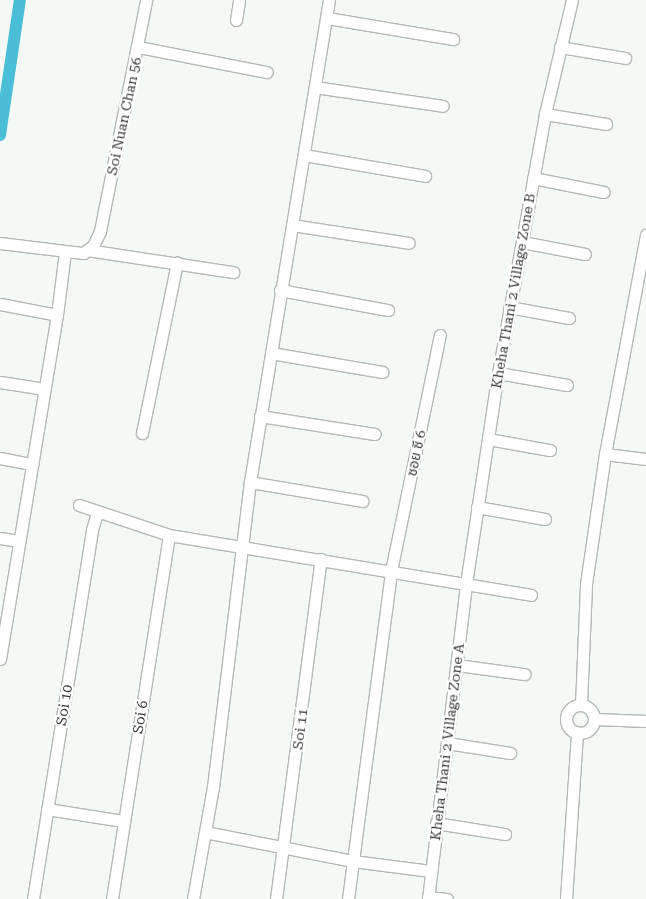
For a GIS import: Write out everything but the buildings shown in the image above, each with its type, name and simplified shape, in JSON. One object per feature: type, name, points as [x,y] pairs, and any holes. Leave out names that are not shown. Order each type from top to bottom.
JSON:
[{"type":"street","name":"Soi Nuan Chan 56","points":[[88,250],[93,246],[100,231],[146,0]]},
{"type":"street","points":[[236,20],[239,0]]},
{"type":"street","points":[[193,899],[205,832],[250,482],[329,0]]},
{"type":"street","name":"Kheha Thani 2 Village Zone B","points":[[466,584],[509,307],[546,114],[572,0]]},
{"type":"street","points":[[327,18],[453,38]]},
{"type":"street","points":[[138,47],[267,72]]},
{"type":"street","points":[[560,47],[625,58]]},
{"type":"street","points":[[315,87],[443,106]]},
{"type":"street","points":[[546,114],[606,124]]},
{"type":"street","points":[[304,155],[425,176]]},
{"type":"street","points":[[534,178],[604,192]]},
{"type":"street","points":[[292,225],[409,243]]},
{"type":"street","points":[[581,705],[586,584],[605,454],[646,235]]},
{"type":"street","points":[[522,242],[585,254]]},
{"type":"street","points":[[0,244],[65,252],[83,253],[88,250],[233,272]]},
{"type":"street","points":[[0,659],[4,615],[32,464],[57,314],[65,252]]},
{"type":"street","points":[[142,433],[177,263]]},
{"type":"street","points":[[280,290],[388,310]]},
{"type":"street","points":[[0,304],[57,314]]},
{"type":"street","points":[[509,307],[569,318]]},
{"type":"street","name":"ซอย ซี 6","points":[[348,899],[391,572],[440,335]]},
{"type":"street","points":[[271,353],[382,372]]},
{"type":"street","points":[[498,373],[567,385]]},
{"type":"street","points":[[0,382],[44,390]]},
{"type":"street","points":[[260,416],[375,434]]},
{"type":"street","points":[[488,439],[550,450]]},
{"type":"street","points":[[605,454],[646,459]]},
{"type":"street","points":[[0,458],[32,464]]},
{"type":"street","points":[[250,482],[362,501]]},
{"type":"street","points":[[79,505],[169,535],[241,545],[531,595]]},
{"type":"street","points":[[477,506],[545,519]]},
{"type":"street","name":"Soi 10","points":[[33,899],[92,530],[98,512]]},
{"type":"street","name":"Soi 6","points":[[112,899],[169,535]]},
{"type":"street","points":[[0,538],[19,541]]},
{"type":"street","name":"Soi 11","points":[[276,899],[321,559]]},
{"type":"street","name":"Kheha Thani 2 Village Zone A","points":[[428,898],[466,584]]},
{"type":"street","points":[[457,664],[524,674]]},
{"type":"street","points":[[581,705],[592,711],[594,719],[589,729],[578,732],[570,728],[567,717],[574,707],[581,705]]},
{"type":"street","points":[[594,719],[646,721]]},
{"type":"street","points":[[566,899],[578,732]]},
{"type":"street","points":[[447,744],[510,753]]},
{"type":"street","points":[[47,809],[124,821]]},
{"type":"street","points":[[436,823],[505,834]]},
{"type":"street","points":[[205,832],[284,849],[430,871]]},
{"type":"street","points":[[428,898],[447,899]]},
{"type":"waterway","points":[[0,135],[20,0]]}]
